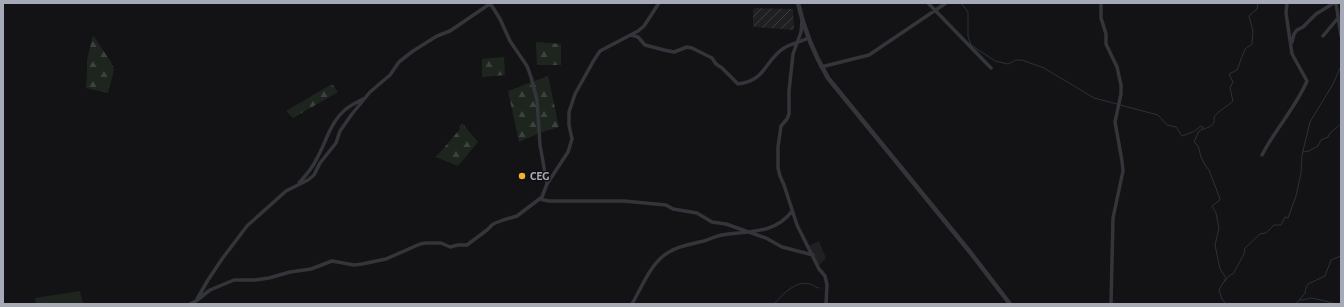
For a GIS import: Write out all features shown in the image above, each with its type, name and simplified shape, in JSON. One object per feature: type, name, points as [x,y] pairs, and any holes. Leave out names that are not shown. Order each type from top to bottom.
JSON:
[{"type":"street","points":[[296,185],[308,180],[314,175],[320,163],[336,143],[340,131],[348,119],[379,83],[390,75],[399,62],[413,51],[437,36],[450,31],[491,3],[510,41],[527,66],[531,77],[536,100],[540,145],[547,184]]},
{"type":"street","points":[[190,304],[196,302],[210,290],[234,280],[269,278],[290,272],[311,269],[332,261],[354,265],[362,264],[386,259],[420,244],[426,243],[441,243],[450,247],[467,245],[493,224],[517,216],[542,197],[547,184],[568,152],[572,139],[569,125],[569,112],[575,94],[600,51],[644,26],[651,13],[659,3]]},
{"type":"street","points":[[798,3],[808,38],[821,67],[830,81],[966,247],[1010,304]]},
{"type":"street","points":[[928,3],[991,68]]},
{"type":"street","points":[[821,67],[868,55],[946,3]]},
{"type":"street","points":[[1101,3],[1101,18],[1106,34],[1106,44],[1117,67],[1121,85],[1121,94],[1116,122],[1123,171],[1113,218],[1111,304]]},
{"type":"street","points":[[1262,155],[1270,140],[1295,105],[1307,81],[1295,61],[1291,47],[1286,3]]},
{"type":"street","points":[[1291,47],[1295,33],[1316,14],[1335,3],[1341,36]]},
{"type":"street","points":[[1322,36],[1336,22],[1338,17]]},
{"type":"street","points":[[802,21],[801,32],[793,54],[788,114],[787,119],[781,126],[778,159],[780,176],[797,224],[819,269],[825,276],[827,285],[826,304]]},
{"type":"street","points":[[630,35],[638,37],[645,45],[664,50],[674,52],[687,47],[692,48],[712,58],[716,64],[738,84],[752,81],[758,77],[774,56],[785,48],[808,38]]},
{"type":"street","points":[[196,302],[208,280],[247,226],[308,173],[317,160],[328,133],[340,115],[365,98]]},
{"type":"street","points":[[539,200],[624,200],[666,206],[673,209],[697,213],[712,222],[737,228],[766,238],[782,248],[813,255]]},
{"type":"street","points":[[632,304],[654,265],[668,252],[682,245],[720,235],[756,231],[777,225],[786,219],[792,211]]},
{"type":"shaded area","points":[[755,8],[793,9],[794,30],[753,26],[753,10]]},
{"type":"shaded area","points":[[819,241],[826,258],[818,266],[808,246]]},
{"type":"green space","points":[[93,35],[111,62],[114,70],[108,93],[86,88],[87,60]]},
{"type":"green space","points":[[536,42],[561,44],[561,65],[537,65]]},
{"type":"green space","points":[[504,57],[505,75],[482,77],[482,59]]},
{"type":"green space","points":[[548,76],[559,127],[539,133],[519,142],[508,91]]},
{"type":"green space","points":[[332,84],[338,92],[293,118],[286,111]]},
{"type":"green space","points":[[462,123],[478,142],[458,166],[436,157],[460,129],[459,127]]},
{"type":"green space","points":[[80,291],[83,304],[36,304],[35,298]]},
{"type":"waterway","points":[[961,3],[968,12],[968,36],[971,45],[995,61],[1008,64],[1016,60],[1022,60],[1044,68],[1094,98],[1117,104]]},
{"type":"waterway","points":[[1226,304],[1222,299],[1219,290],[1226,278],[1220,269],[1215,245],[1219,228],[1216,213],[1212,206],[1220,200],[1209,170],[1201,157],[1198,146],[1194,142],[1199,131],[1210,127],[1214,121],[1214,117],[1233,101],[1230,88],[1233,82],[1229,74],[1237,70],[1245,49],[1252,44],[1253,31],[1249,16],[1257,9],[1258,3]]},
{"type":"waterway","points":[[1224,282],[1230,275],[1233,274],[1244,254],[1245,248],[1260,234],[1266,233],[1274,225],[1281,225],[1285,217],[1288,218],[1296,196],[1301,173],[1302,155],[1310,122],[1333,84],[1341,66]]},
{"type":"waterway","points":[[1120,105],[1158,115],[1167,125],[1176,127],[1182,136],[1193,132],[1201,126],[1203,127],[1202,129]]},
{"type":"waterway","points":[[1303,152],[1309,151],[1318,146],[1321,140],[1328,137],[1330,133],[1341,124]]},
{"type":"waterway","points":[[1296,304],[1305,293],[1308,284],[1325,276],[1331,260],[1341,256]]},
{"type":"waterway","points":[[774,304],[790,289],[800,284],[810,284],[819,288]]},
{"type":"waterway","points":[[1300,300],[1312,298],[1334,304]]},
{"type":"place","name":"CEG","points":[[522,176]]}]
